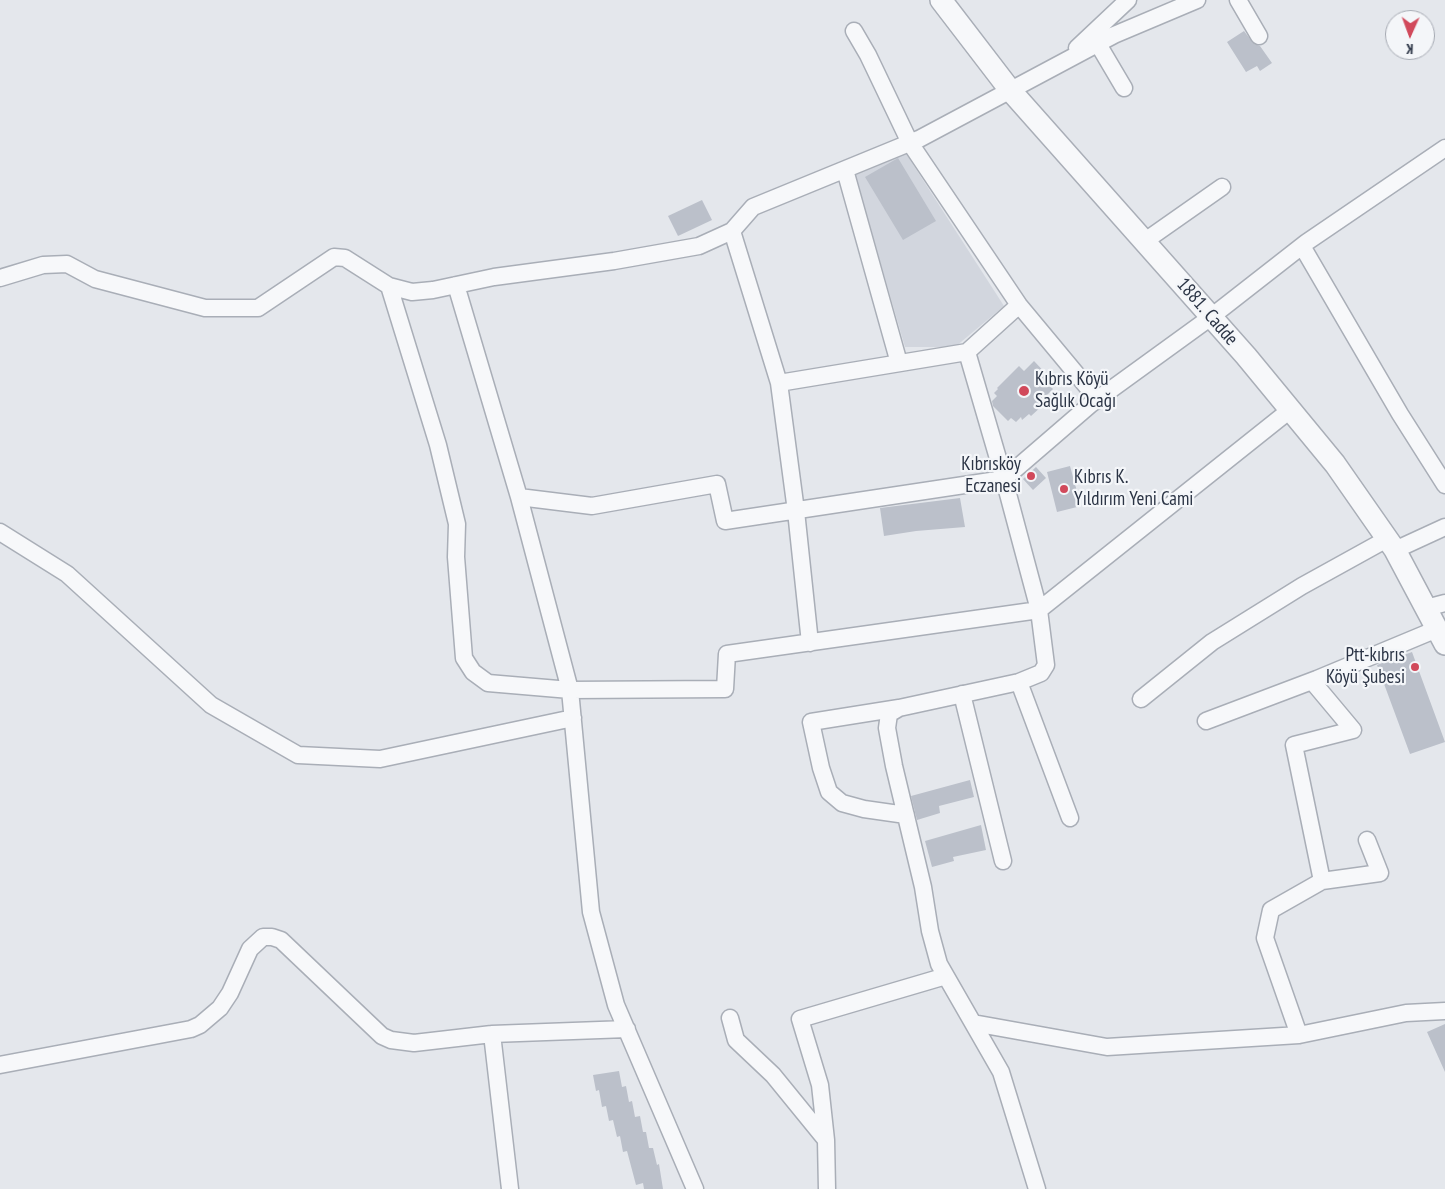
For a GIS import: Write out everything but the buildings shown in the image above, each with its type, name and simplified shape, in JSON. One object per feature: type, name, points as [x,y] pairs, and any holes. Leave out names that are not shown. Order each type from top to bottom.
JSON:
[{"type":"street","name":"1881. Cadde","points":[[941,0],[1010,90],[1212,317],[1335,464],[1435,605],[1441,637]]},
{"type":"street","points":[[1063,62],[1128,0]]},
{"type":"street","points":[[0,278],[43,265],[67,264],[95,279],[205,308],[258,308],[334,256],[345,258],[389,286],[412,292],[456,286],[494,277],[614,261],[699,246],[732,231],[753,207],[910,143],[1114,35],[1197,0]]},
{"type":"street","points":[[1238,0],[1259,36]]},
{"type":"street","points":[[854,31],[868,55],[910,143],[1018,305],[1098,400]]},
{"type":"street","points":[[1098,44],[1124,88]]},
{"type":"street","points":[[519,497],[592,506],[718,484],[724,521],[1004,479],[1098,400],[1212,317],[1302,246],[1445,148]]},
{"type":"street","points":[[845,170],[899,363]]},
{"type":"street","points":[[1144,242],[1222,187]]},
{"type":"street","points":[[732,231],[779,383],[796,511],[810,643]]},
{"type":"street","points":[[1302,246],[1400,414],[1445,485]]},
{"type":"street","points":[[389,286],[438,445],[457,524],[456,557],[464,658],[473,672],[488,683],[570,690],[725,689],[727,654],[1040,610],[1290,410]]},
{"type":"street","points":[[456,286],[519,497],[570,690],[591,912],[616,1005],[695,1189]]},
{"type":"street","points":[[779,383],[966,352],[1018,305]]},
{"type":"street","points":[[906,815],[864,809],[842,803],[829,792],[821,768],[811,722],[899,708],[1019,682],[1041,673],[1046,665],[1040,610],[1004,479],[966,352]]},
{"type":"street","points":[[1141,699],[1212,642],[1302,586],[1391,544],[1445,526]]},
{"type":"street","points":[[0,532],[67,574],[211,704],[298,755],[380,759],[573,718]]},
{"type":"street","points":[[1206,721],[1312,681],[1441,637]]},
{"type":"street","points":[[1312,681],[1353,730],[1294,745],[1322,881]]},
{"type":"street","points":[[1019,682],[1070,818]]},
{"type":"street","points":[[962,694],[1003,861]]},
{"type":"street","points":[[899,708],[889,714],[887,728],[894,766],[923,887],[930,931],[939,964],[1001,1072],[1038,1189]]},
{"type":"street","points":[[1299,1036],[1265,938],[1271,910],[1322,881],[1380,873],[1367,840]]},
{"type":"street","points":[[0,1065],[191,1029],[200,1025],[220,1008],[230,993],[250,949],[263,938],[272,937],[281,940],[382,1036],[402,1043],[492,1034],[626,1029]]},
{"type":"street","points":[[826,1189],[826,1140],[820,1085],[800,1020],[946,976]]},
{"type":"street","points":[[973,1023],[1106,1047],[1299,1036],[1406,1013],[1445,1011]]},
{"type":"street","points":[[730,1018],[736,1040],[773,1076],[826,1140]]},
{"type":"street","points":[[492,1034],[510,1189]]},
{"type":"shaded area","points":[[905,152],[1004,306],[955,347],[905,347],[855,175]]},
{"type":"place","name":"Kıbrıs Köyü Sağlık Ocağı","points":[[1024,391]]},
{"type":"place","name":"Kıbrısköy Eczanesi","points":[[1031,476]]},
{"type":"place","name":"Kıbrıs K. Yıldırım Yeni Cami","points":[[1064,489]]},
{"type":"place","name":"Ptt-kıbrıs Köyü Şubesi","points":[[1415,667]]}]
